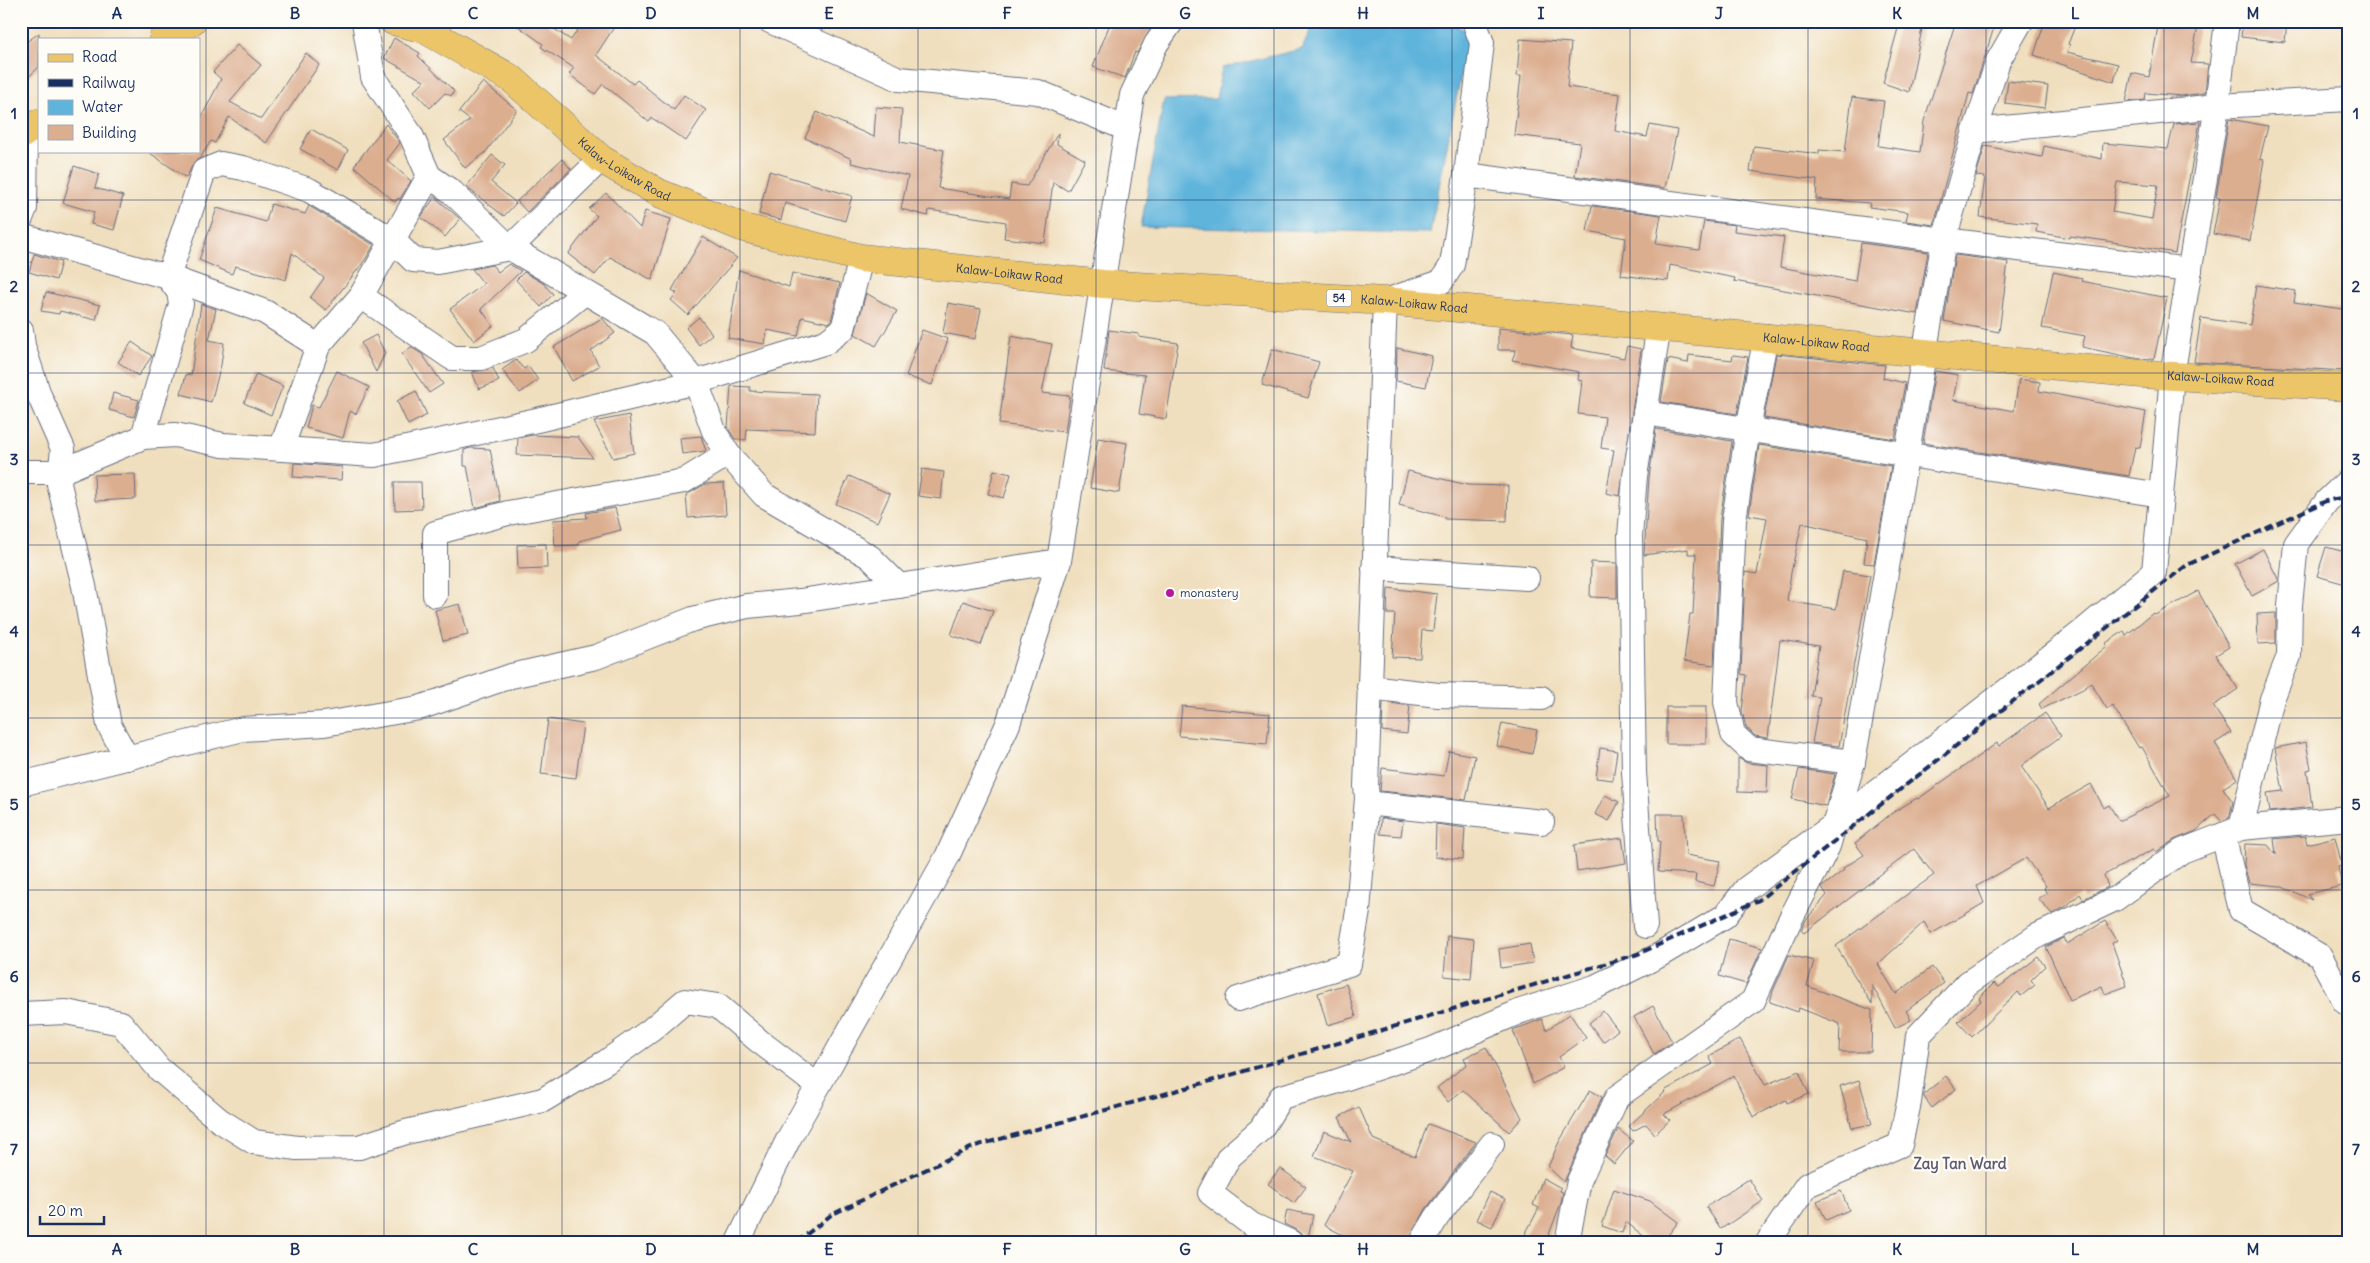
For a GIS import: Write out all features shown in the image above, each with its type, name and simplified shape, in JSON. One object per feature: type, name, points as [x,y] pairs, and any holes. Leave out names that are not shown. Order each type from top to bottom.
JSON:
[{"type":"main road","points":[[165,38],[192,21]]},
{"type":"main road","name":"Kalaw-Loikaw Road","points":[[393,21],[424,29],[512,79],[601,159],[659,193],[744,228],[861,258],[1103,284],[1385,301],[2172,376],[2349,387]]},
{"type":"street","points":[[364,21],[374,77],[411,135],[429,176],[452,192],[510,248],[584,293],[655,332],[696,382],[714,431],[728,454],[764,495],[870,557],[899,586]]},
{"type":"street","points":[[770,21],[899,79],[1038,92],[1126,129]]},
{"type":"street","points":[[738,1242],[789,1138],[947,857],[1008,724],[1059,561],[1132,95],[1156,44],[1172,21]]},
{"type":"street","points":[[1238,999],[1349,964],[1358,911],[1368,798],[1366,786],[1369,687],[1385,301],[1441,282],[1452,265],[1466,175],[1482,43],[1474,21]]},
{"type":"street","points":[[1566,1242],[1579,1180],[1618,1097],[1754,1001],[1788,924],[1828,846],[1853,762],[1944,240],[1975,131],[1998,61],[2021,21]]},
{"type":"street","points":[[1290,1242],[1252,1225],[1210,1193],[1229,1157],[1261,1129],[1281,1097],[1332,1084],[1433,1049],[1521,1011],[1595,987],[1658,956],[1725,916],[1746,889],[1834,825],[2082,632],[2154,572],[2172,376],[2217,106],[2227,21]]},
{"type":"street","points":[[1975,131],[2217,106],[2349,99]]},
{"type":"street","points":[[21,218],[25,208],[29,130]]},
{"type":"street","points":[[168,277],[204,171],[221,164],[243,168],[309,190],[393,240],[413,260],[438,262],[510,248],[601,159]]},
{"type":"street","points":[[1466,175],[1944,240],[2190,270]]},
{"type":"street","points":[[281,450],[318,346],[361,296],[429,176]]},
{"type":"street","points":[[21,236],[168,277],[265,312],[318,346]]},
{"type":"street","points":[[21,472],[60,472],[143,437],[175,435],[223,445],[374,455],[537,420],[696,382],[826,342],[843,329],[861,258]]},
{"type":"street","points":[[143,437],[182,304],[179,292],[168,277]]},
{"type":"street","points":[[361,296],[452,358],[481,358],[526,340],[584,293]]},
{"type":"street","points":[[1645,926],[1634,772],[1629,589],[1630,536],[1635,476],[1659,326]]},
{"type":"street","points":[[21,330],[39,395],[62,449],[59,484],[84,586],[109,725],[127,758]]},
{"type":"street","points":[[1766,336],[1748,429],[1734,530],[1726,702],[1733,734],[1749,748],[1853,762]]},
{"type":"street","points":[[1645,413],[2161,495]]},
{"type":"street","points":[[435,595],[434,533],[508,513],[684,481],[728,454]]},
{"type":"street","points":[[2349,480],[2327,501],[2296,544],[2290,605],[2289,656],[2272,699],[2232,831],[2241,910],[2320,956],[2345,1002],[2349,1004]]},
{"type":"street","points":[[21,784],[243,729],[324,724],[419,708],[512,676],[596,657],[693,619],[747,606],[800,601],[1059,561]]},
{"type":"street","points":[[1374,568],[1527,578]]},
{"type":"street","points":[[1369,687],[1438,695],[1541,698]]},
{"type":"street","points":[[1368,798],[1375,804],[1542,822]]},
{"type":"street","points":[[1768,1242],[1807,1185],[1900,1146],[1909,1102],[1918,1036],[1968,983],[2037,936],[2115,899],[2182,851],[2232,831],[2349,818]]},
{"type":"street","points":[[21,1014],[66,1012],[121,1024],[159,1069],[219,1120],[254,1142],[297,1148],[359,1147],[406,1132],[543,1100],[606,1062],[651,1030],[685,1002],[718,1006],[759,1041],[818,1086]]},
{"type":"street","points":[[1422,1242],[1437,1217],[1492,1144]]},
{"type":"water","points":[[1315,21],[1448,21],[1469,33],[1430,233],[1141,227],[1164,100],[1216,99],[1222,68],[1302,49]]},
{"type":"building","points":[[511,21],[542,21],[571,40],[583,21],[618,21],[596,55],[633,84],[637,80],[674,110],[684,95],[706,110],[686,141],[652,118],[649,122],[603,84],[595,94],[569,74],[574,68],[541,47],[543,44]]},
{"type":"building","points":[[1111,21],[1155,21],[1137,53],[1135,52],[1125,78],[1093,67]]},
{"type":"building","points":[[1900,21],[1923,24],[1909,92],[1883,83]]},
{"type":"building","points":[[1956,21],[1996,21],[1973,94],[1969,93],[1934,225],[1906,221],[1908,212],[1869,207],[1870,203],[1816,199],[1817,180],[1750,171],[1754,146],[1819,154],[1819,150],[1845,152],[1852,97],[1884,101],[1878,146],[1920,152],[1924,121]]},
{"type":"building","points":[[2045,21],[2077,21],[2068,44],[2070,45],[2067,52],[2118,64],[2114,82],[2034,55]]},
{"type":"building","points":[[2159,21],[2199,21],[2191,63],[2208,64],[2205,93],[2181,96],[2146,93],[2145,100],[2126,102],[2132,73],[2149,77]]},
{"type":"building","points":[[2243,21],[2287,21],[2285,42],[2241,37]]},
{"type":"building","points":[[39,33],[38,68],[21,84],[21,46]]},
{"type":"building","points":[[394,38],[420,53],[418,56],[454,91],[451,96],[445,93],[430,108],[414,91],[424,81],[384,58]]},
{"type":"building","points":[[1520,39],[1571,43],[1567,87],[1620,94],[1615,131],[1647,137],[1650,125],[1677,130],[1665,188],[1575,176],[1580,143],[1514,135],[1521,76],[1517,76]]},
{"type":"building","points":[[237,45],[261,65],[230,102],[261,119],[306,53],[319,65],[266,143],[229,117],[215,143],[211,141],[200,158],[194,162],[186,178],[148,152],[200,152],[200,120],[221,79],[213,72]]},
{"type":"building","points":[[2008,81],[2048,86],[2045,108],[2005,103]]},
{"type":"building","points":[[483,82],[517,110],[485,153],[465,168],[444,140],[470,120],[459,112]]},
{"type":"building","points":[[876,107],[902,109],[900,142],[944,150],[938,188],[1009,199],[1011,184],[1027,186],[1058,133],[1057,144],[1085,160],[1068,191],[1053,182],[1045,243],[1004,238],[1006,222],[929,210],[928,216],[901,209],[908,176],[851,163],[852,159],[805,138],[817,112],[874,137]]},
{"type":"building","points":[[2229,119],[2268,126],[2260,159],[2264,160],[2250,241],[2213,234],[2220,198],[2216,197]]},
{"type":"building","points":[[2200,122],[2175,253],[2107,241],[2070,236],[2069,238],[2036,232],[2037,224],[1980,217],[1985,177],[1976,176],[1985,146],[2042,157],[2044,146],[2102,159],[2103,143],[2168,149],[2174,124]],"holes":[[[2117,182],[2158,185],[2152,219],[2112,212]]]},
{"type":"building","points":[[386,124],[400,143],[387,160],[411,181],[400,199],[398,198],[395,202],[354,166]]},
{"type":"building","points":[[311,129],[348,150],[338,170],[300,149]]},
{"type":"building","points":[[492,155],[505,165],[491,182],[516,203],[504,216],[466,187]]},
{"type":"building","points":[[562,159],[571,169],[527,212],[517,201]]},
{"type":"building","points":[[74,166],[99,174],[95,188],[123,196],[114,230],[91,224],[94,212],[63,203]]},
{"type":"building","points":[[769,171],[852,196],[845,221],[785,203],[781,220],[759,214]]},
{"type":"building","points":[[606,193],[640,228],[645,211],[671,219],[652,280],[610,257],[595,275],[568,254],[597,216],[589,209]]},
{"type":"building","points":[[435,197],[460,219],[445,237],[421,217]]},
{"type":"building","points":[[271,204],[305,214],[309,206],[374,245],[365,260],[326,310],[310,298],[324,278],[292,253],[286,280],[235,266],[232,274],[199,260],[217,208],[266,222]]},
{"type":"building","points":[[1592,206],[1661,215],[1656,244],[1699,250],[1704,221],[1735,225],[1734,231],[1784,237],[1780,267],[1855,281],[1861,243],[1928,252],[1917,314],[1734,281],[1735,278],[1670,265],[1668,281],[1621,275],[1626,238],[1587,231]]},
{"type":"building","points":[[703,237],[737,258],[688,315],[671,300],[677,293],[672,290]]},
{"type":"building","points":[[34,254],[61,262],[56,280],[29,272]]},
{"type":"building","points":[[1955,255],[2008,262],[1999,332],[1944,321]]},
{"type":"building","points":[[509,264],[521,271],[481,309],[493,326],[474,341],[450,309],[484,284],[472,269],[492,265],[498,272]]},
{"type":"building","points":[[739,270],[789,287],[792,273],[840,283],[831,321],[829,323],[802,317],[798,336],[767,330],[765,344],[728,338]]},
{"type":"building","points":[[524,272],[543,283],[553,294],[541,307],[516,280]]},
{"type":"building","points":[[2053,272],[2082,278],[2081,281],[2167,298],[2154,359],[2134,358],[2082,347],[2085,336],[2042,328]]},
{"type":"building","points":[[2256,285],[2296,291],[2294,302],[2349,310],[2347,371],[2194,362],[2201,318],[2250,325]]},
{"type":"building","points":[[46,292],[100,305],[96,320],[60,311],[59,314],[41,311]]},
{"type":"building","points":[[866,293],[897,311],[876,346],[855,334]]},
{"type":"building","points":[[948,303],[981,309],[975,339],[943,333]]},
{"type":"building","points":[[201,304],[216,309],[209,340],[224,343],[221,365],[211,402],[181,394],[186,374],[191,375]]},
{"type":"building","points":[[699,317],[712,334],[699,345],[686,328]]},
{"type":"building","points":[[602,318],[615,333],[591,351],[599,366],[572,381],[554,347]]},
{"type":"building","points":[[1498,328],[1573,335],[1571,348],[1624,358],[1627,346],[1641,349],[1620,496],[1606,493],[1614,450],[1601,448],[1605,417],[1578,414],[1582,381],[1578,380],[1579,372],[1512,360],[1516,350],[1498,350]]},
{"type":"building","points":[[922,330],[948,339],[932,385],[906,376]]},
{"type":"building","points":[[1109,330],[1139,334],[1139,337],[1178,343],[1166,419],[1139,414],[1145,375],[1104,371]]},
{"type":"building","points":[[376,335],[385,353],[376,372],[361,343]]},
{"type":"building","points":[[1011,336],[1052,344],[1042,393],[1070,396],[1065,432],[999,424]]},
{"type":"building","points":[[132,342],[152,356],[138,376],[118,362]]},
{"type":"building","points":[[411,347],[422,354],[443,384],[429,393],[402,354]]},
{"type":"building","points":[[1397,348],[1432,356],[1426,387],[1396,381]]},
{"type":"building","points":[[1272,349],[1319,362],[1308,398],[1262,385]]},
{"type":"building","points":[[1776,354],[1885,365],[1883,378],[1905,383],[1895,439],[1764,418]]},
{"type":"building","points":[[1689,355],[1732,360],[1733,355],[1748,357],[1737,414],[1661,402],[1668,359],[1688,363]]},
{"type":"building","points":[[516,360],[524,369],[528,366],[538,380],[520,393],[502,370]]},
{"type":"building","points":[[493,368],[499,381],[479,389],[472,372]]},
{"type":"building","points":[[337,371],[369,387],[356,414],[350,411],[343,438],[306,428],[312,405],[319,407]]},
{"type":"building","points":[[1935,371],[1958,375],[1953,400],[2014,411],[2019,379],[2040,382],[2039,391],[2146,412],[2140,448],[2135,447],[2129,476],[1923,443]]},
{"type":"building","points":[[256,374],[283,386],[271,415],[244,403]]},
{"type":"building","points":[[731,386],[750,387],[750,391],[817,394],[815,432],[747,429],[746,440],[735,439],[728,428]]},
{"type":"building","points":[[416,391],[427,415],[408,425],[397,401]]},
{"type":"building","points":[[113,393],[139,400],[134,417],[109,410]]},
{"type":"building","points":[[629,415],[634,453],[613,458],[594,422]]},
{"type":"building","points":[[1656,429],[1732,441],[1720,519],[1714,665],[1684,661],[1690,614],[1693,614],[1696,554],[1688,554],[1688,549],[1644,555],[1649,478]]},
{"type":"building","points":[[533,435],[578,437],[593,458],[517,455],[518,438]]},
{"type":"building","points":[[701,436],[706,451],[682,454],[680,438]]},
{"type":"building","points":[[1098,438],[1127,443],[1119,493],[1090,488]]},
{"type":"building","points":[[1759,445],[1891,466],[1874,564],[1864,563],[1867,538],[1802,523],[1791,573],[1787,601],[1836,609],[1843,571],[1870,575],[1839,746],[1812,743],[1820,697],[1811,696],[1819,646],[1780,640],[1768,738],[1755,736],[1746,727],[1742,711],[1746,675],[1741,674],[1745,572],[1757,574],[1767,518],[1749,515]]},
{"type":"building","points":[[470,448],[490,449],[500,501],[475,508],[467,466],[464,466],[464,450]]},
{"type":"building","points":[[294,463],[342,467],[341,480],[293,477]]},
{"type":"building","points":[[922,469],[944,472],[941,499],[918,496]]},
{"type":"building","points":[[994,470],[1011,474],[1004,498],[988,494]]},
{"type":"building","points":[[1408,471],[1468,485],[1508,486],[1507,521],[1445,519],[1445,517],[1399,505]]},
{"type":"building","points":[[135,474],[136,499],[95,501],[94,475]]},
{"type":"building","points":[[849,476],[890,494],[877,522],[836,504]]},
{"type":"building","points":[[394,482],[421,482],[422,509],[395,510]]},
{"type":"building","points":[[724,483],[726,515],[688,518],[686,495],[705,484]]},
{"type":"building","points":[[615,508],[621,530],[579,541],[579,545],[555,546],[553,520],[587,518],[586,513]]},
{"type":"building","points":[[546,544],[547,568],[518,569],[517,545]]},
{"type":"building","points":[[2326,547],[2349,553],[2349,585],[2317,576]]},
{"type":"building","points":[[2263,549],[2279,581],[2252,596],[2235,564]]},
{"type":"building","points":[[1591,562],[1617,563],[1617,598],[1590,597]]},
{"type":"building","points":[[1388,588],[1437,594],[1433,631],[1422,630],[1420,658],[1392,657],[1395,614],[1387,614]]},
{"type":"building","points":[[2198,591],[2229,647],[2216,655],[2238,689],[2213,706],[2231,733],[2215,743],[2237,779],[2223,788],[2233,802],[2229,818],[2221,821],[2215,814],[2196,831],[2174,840],[2156,852],[2154,849],[2104,875],[2108,887],[2083,899],[2080,894],[2065,907],[2052,914],[2038,898],[2047,894],[2044,888],[2046,886],[2026,858],[1977,886],[1984,903],[1931,934],[1924,922],[1878,964],[1896,994],[1932,967],[1944,983],[1906,1011],[1911,1020],[1895,1028],[1872,985],[1872,1004],[1836,946],[1934,875],[1914,849],[1804,933],[1801,930],[1806,920],[1827,895],[1822,887],[1844,870],[1843,868],[1864,855],[1855,843],[1892,813],[1918,799],[1997,743],[1999,746],[2045,713],[2061,736],[2021,766],[2049,808],[2091,784],[2104,808],[2109,805],[2119,821],[2170,796],[2142,747],[2139,748],[2112,705],[2107,709],[2091,683],[2083,689],[2042,709],[2039,704],[2107,646],[2106,643],[2124,631],[2126,635],[2153,613],[2155,615]]},
{"type":"building","points":[[963,601],[993,611],[981,645],[951,635]]},
{"type":"building","points":[[460,604],[468,635],[443,641],[435,610]]},
{"type":"building","points":[[2276,613],[2276,643],[2258,644],[2257,614]]},
{"type":"building","points":[[1383,702],[1410,706],[1407,734],[1382,731]]},
{"type":"building","points":[[1182,706],[1270,714],[1267,744],[1179,736]]},
{"type":"building","points":[[1666,707],[1706,707],[1706,744],[1666,744]]},
{"type":"building","points":[[548,719],[583,724],[576,778],[541,774]]},
{"type":"building","points":[[1502,723],[1537,730],[1532,754],[1497,746]]},
{"type":"building","points":[[2306,742],[2311,769],[2307,770],[2312,807],[2270,812],[2267,793],[2283,791],[2275,748]]},
{"type":"building","points":[[1600,748],[1617,751],[1613,780],[1596,778]]},
{"type":"building","points":[[1449,751],[1475,756],[1466,800],[1380,791],[1382,768],[1444,776]]},
{"type":"building","points":[[1738,758],[1747,763],[1768,765],[1767,793],[1738,792]]},
{"type":"building","points":[[1799,769],[1835,774],[1826,806],[1792,799]]},
{"type":"building","points":[[1605,795],[1619,802],[1609,821],[1595,814]]},
{"type":"building","points":[[1657,814],[1684,814],[1686,855],[1720,861],[1714,886],[1695,882],[1696,874],[1658,872],[1660,841],[1658,841]]},
{"type":"building","points":[[1381,818],[1403,821],[1401,836],[1380,834]]},
{"type":"building","points":[[1436,824],[1465,828],[1463,859],[1435,857]]},
{"type":"building","points":[[2305,836],[2307,844],[2335,837],[2342,866],[2338,867],[2342,886],[2307,894],[2312,900],[2280,886],[2249,883],[2244,865],[2245,844],[2268,845],[2276,855],[2274,839]]},
{"type":"building","points":[[1622,838],[1626,863],[1577,871],[1574,845]]},
{"type":"building","points":[[2105,921],[2117,940],[2112,943],[2127,986],[2105,994],[2102,986],[2070,1000],[2046,947],[2064,938],[2067,944]]},
{"type":"building","points":[[1447,936],[1474,939],[1471,979],[1444,976]]},
{"type":"building","points":[[1729,939],[1762,948],[1746,984],[1719,976]]},
{"type":"building","points":[[1530,944],[1533,963],[1501,968],[1499,949]]},
{"type":"building","points":[[1789,955],[1814,961],[1807,986],[1872,1010],[1871,1052],[1839,1052],[1840,1024],[1799,1008],[1798,1012],[1770,1002]]},
{"type":"building","points":[[2038,957],[2045,966],[2031,980],[2035,985],[2021,996],[2018,992],[1972,1037],[1958,1022],[1981,1001],[1979,998],[1994,983],[1999,987]]},
{"type":"building","points":[[1346,984],[1356,1017],[1327,1025],[1318,993]]},
{"type":"building","points":[[1653,1006],[1672,1042],[1654,1054],[1634,1017]]},
{"type":"building","points":[[1603,1011],[1618,1030],[1603,1042],[1589,1023]]},
{"type":"building","points":[[1570,1014],[1586,1038],[1559,1057],[1564,1067],[1533,1084],[1513,1030],[1542,1019],[1546,1030]]},
{"type":"building","points":[[1740,1039],[1765,1085],[1799,1071],[1809,1094],[1787,1103],[1786,1100],[1753,1117],[1734,1076],[1664,1114],[1670,1120],[1655,1134],[1646,1124],[1633,1131],[1629,1126],[1664,1091],[1713,1064],[1709,1056]]},
{"type":"building","points":[[1486,1047],[1522,1118],[1509,1132],[1463,1090],[1448,1102],[1437,1088],[1467,1064],[1464,1058]]},
{"type":"building","points":[[1946,1076],[1956,1089],[1932,1108],[1924,1094]]},
{"type":"building","points":[[1859,1080],[1872,1124],[1852,1128],[1840,1086]]},
{"type":"building","points":[[1590,1090],[1602,1097],[1564,1182],[1548,1167],[1559,1142]]},
{"type":"building","points":[[1359,1107],[1373,1139],[1415,1157],[1428,1124],[1476,1142],[1426,1209],[1408,1242],[1356,1242],[1324,1225],[1353,1171],[1314,1156],[1324,1131],[1351,1142],[1339,1117]]},
{"type":"building","points":[[1618,1129],[1633,1141],[1614,1164],[1605,1156]]},
{"type":"building","points":[[1280,1168],[1306,1187],[1294,1203],[1268,1184]]},
{"type":"building","points":[[1543,1178],[1561,1188],[1560,1191],[1563,1192],[1561,1203],[1546,1242],[1521,1242],[1539,1208],[1533,1205]]},
{"type":"building","points":[[1749,1179],[1763,1201],[1721,1229],[1706,1207]]},
{"type":"building","points":[[1614,1189],[1650,1201],[1678,1222],[1663,1242],[1651,1242],[1626,1222],[1622,1233],[1602,1226]]},
{"type":"building","points":[[1841,1191],[1849,1210],[1826,1220],[1817,1201]]},
{"type":"building","points":[[1490,1192],[1505,1199],[1492,1227],[1477,1220]]},
{"type":"building","points":[[1287,1210],[1313,1215],[1307,1242],[1304,1242],[1301,1234],[1296,1230],[1284,1224]]},
{"type":"railway","points":[[797,1242],[831,1215],[975,1146],[1204,1083],[1638,954],[1759,900],[2187,565],[2326,501],[2349,496]]},
{"type":"place","name":"monastery","points":[[1170,593]]},
{"type":"district","name":"Zay Tan Ward","points":[[1960,1164]]}]
